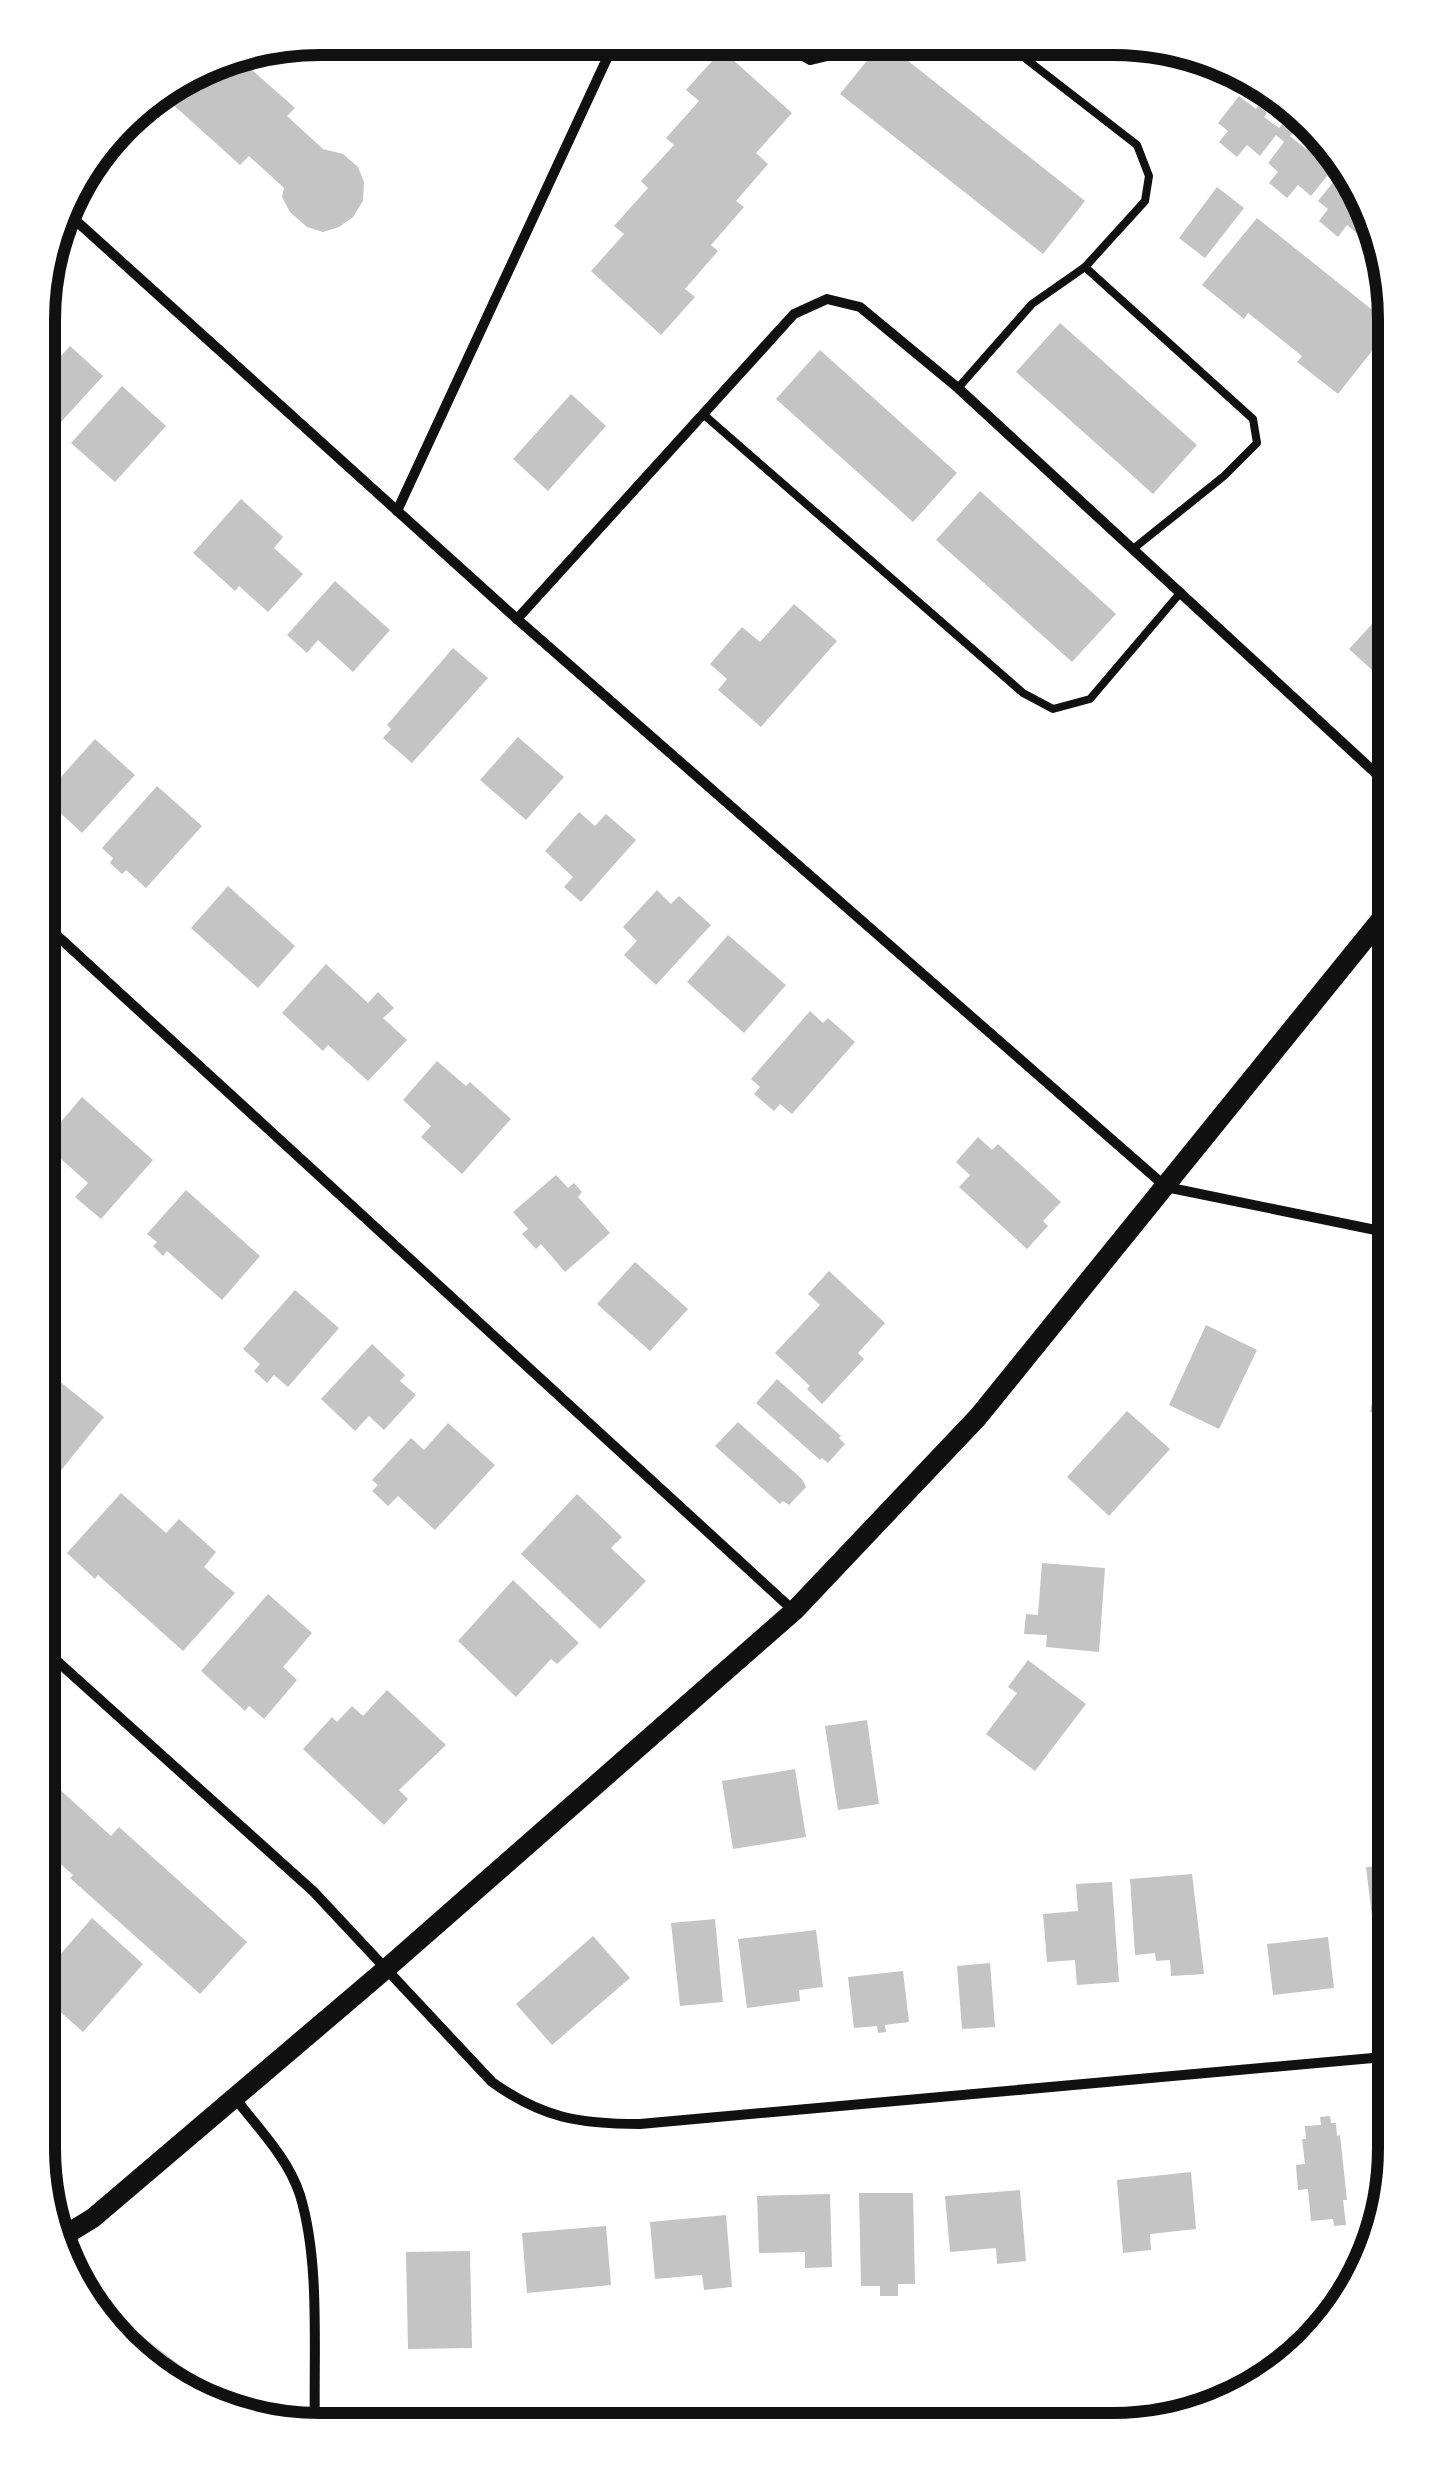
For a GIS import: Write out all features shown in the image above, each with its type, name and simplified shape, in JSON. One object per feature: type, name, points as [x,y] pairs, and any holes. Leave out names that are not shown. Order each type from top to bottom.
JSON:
[{"type":"main road","points":[[69,2233],[93,2218],[387,1968],[794,1611],[978,1417],[1378,924]]},
{"type":"street","points":[[398,511],[609,55]]},
{"type":"street","points":[[75,220],[517,618],[1166,1187],[1378,1230]]},
{"type":"street","points":[[517,618],[794,314],[827,298],[860,306],[958,388],[1378,775]]},
{"type":"street","points":[[55,933],[794,1611]]},
{"type":"street","points":[[55,1659],[313,1890],[492,2082],[540,2112],[588,2123],[640,2124],[1377,2058]]},
{"type":"street","points":[[235,2098],[284,2162],[299,2193],[312,2278],[315,2413]]},
{"type":"lane","points":[[800,55],[810,61],[836,55]]},
{"type":"lane","points":[[958,388],[1032,304],[1085,266],[1144,202],[1149,176],[1137,146],[1021,55]]},
{"type":"lane","points":[[1085,266],[1252,419],[1256,443],[1224,476],[1134,549]]},
{"type":"lane","points":[[703,414],[1024,693],[1053,709],[1090,699],[1181,592]]},
{"type":"building","points":[[718,55],[728,55],[792,113],[756,153],[768,164],[736,201],[744,207],[711,245],[718,251],[685,289],[695,297],[661,335],[591,271],[624,234],[614,226],[648,188],[641,181],[674,145],[666,138],[699,101],[686,90]]},
{"type":"building","points":[[872,55],[901,55],[1085,201],[1043,254],[840,94]]},
{"type":"building","points":[[247,65],[295,108],[287,116],[323,149],[343,154],[358,167],[364,182],[363,201],[353,217],[323,232],[307,227],[290,212],[282,197],[284,188],[249,156],[240,165],[170,102],[218,75]]},
{"type":"building","points":[[1239,96],[1267,113],[1264,117],[1279,128],[1283,123],[1294,132],[1290,136],[1306,149],[1310,145],[1318,152],[1315,156],[1328,166],[1343,187],[1363,233],[1360,236],[1347,225],[1338,237],[1319,221],[1328,209],[1318,201],[1334,181],[1327,176],[1311,196],[1298,185],[1287,198],[1269,183],[1278,172],[1268,163],[1284,142],[1276,135],[1260,156],[1247,145],[1237,157],[1219,142],[1228,131],[1218,123]]},
{"type":"building","points":[[1217,187],[1244,208],[1205,258],[1179,238]]},
{"type":"building","points":[[1257,218],[1378,314],[1378,355],[1372,351],[1338,394],[1297,362],[1302,356],[1248,313],[1244,319],[1202,285]]},
{"type":"building","points":[[1060,323],[1197,445],[1153,494],[1016,372]]},
{"type":"building","points":[[70,346],[103,376],[61,422],[55,416],[55,362]]},
{"type":"building","points":[[820,350],[957,473],[913,522],[776,399]]},
{"type":"building","points":[[122,386],[166,426],[115,482],[71,443]]},
{"type":"building","points":[[571,394],[606,426],[548,491],[513,459]]},
{"type":"building","points":[[980,491],[1116,614],[1072,662],[936,540]]},
{"type":"building","points":[[241,499],[283,537],[274,548],[303,574],[268,612],[239,586],[235,591],[193,553]]},
{"type":"building","points":[[335,581],[390,630],[353,672],[318,640],[307,653],[287,635]]},
{"type":"building","points":[[794,604],[837,641],[761,727],[718,690],[727,679],[710,664],[742,627],[760,642]]},
{"type":"building","points":[[1378,618],[1378,675],[1349,649]]},
{"type":"building","points":[[453,648],[488,678],[412,763],[383,738],[391,729],[387,725]]},
{"type":"building","points":[[518,737],[564,777],[526,820],[480,780]]},
{"type":"building","points":[[95,739],[135,775],[82,833],[55,808],[55,784]]},
{"type":"building","points":[[157,786],[202,826],[146,888],[126,870],[122,874],[102,848]]},
{"type":"building","points":[[579,812],[595,826],[606,814],[636,840],[581,902],[564,887],[573,877],[545,851]]},
{"type":"building","points":[[228,886],[295,946],[258,988],[191,928]]},
{"type":"building","points":[[657,890],[671,904],[679,896],[711,925],[656,985],[624,955],[637,941],[623,927]]},
{"type":"building","points":[[728,935],[786,985],[744,1033],[687,982]]},
{"type":"building","points":[[326,964],[368,1003],[378,992],[394,1008],[383,1018],[407,1040],[368,1081],[328,1045],[323,1051],[282,1013]]},
{"type":"building","points":[[810,1011],[823,1023],[828,1018],[855,1042],[792,1114],[780,1104],[774,1111],[754,1094],[760,1087],[751,1079]]},
{"type":"building","points":[[437,1061],[466,1086],[470,1082],[511,1119],[462,1174],[421,1137],[431,1126],[403,1100]]},
{"type":"building","points":[[82,1097],[153,1160],[101,1219],[75,1197],[88,1183],[55,1154],[55,1129]]},
{"type":"building","points":[[978,1137],[992,1150],[998,1144],[1061,1202],[1043,1221],[1048,1226],[1027,1249],[959,1187],[970,1175],[956,1162]]},
{"type":"building","points":[[556,1175],[568,1188],[574,1183],[582,1192],[578,1197],[610,1233],[565,1272],[541,1244],[536,1249],[522,1234],[528,1229],[513,1212]]},
{"type":"building","points":[[186,1190],[260,1256],[222,1300],[167,1251],[163,1256],[153,1246],[157,1242],[147,1234]]},
{"type":"building","points":[[635,1262],[688,1309],[650,1351],[597,1304]]},
{"type":"building","points":[[829,1271],[885,1323],[858,1353],[864,1359],[822,1404],[807,1389],[810,1386],[775,1353],[820,1305],[808,1294]]},
{"type":"building","points":[[295,1290],[339,1328],[288,1387],[274,1375],[267,1383],[254,1371],[260,1364],[243,1349]]},
{"type":"building","points":[[1206,1325],[1257,1350],[1219,1429],[1169,1405]]},
{"type":"building","points":[[372,1344],[405,1375],[400,1381],[416,1395],[384,1430],[369,1416],[355,1431],[321,1399]]},
{"type":"building","points":[[55,1378],[104,1417],[55,1478]]},
{"type":"building","points":[[1377,1378],[1377,1413],[1370,1412]]},
{"type":"building","points":[[777,1379],[841,1436],[845,1444],[828,1463],[756,1403]]},
{"type":"building","points":[[1127,1411],[1170,1449],[1109,1516],[1067,1477]]},
{"type":"building","points":[[738,1422],[802,1479],[806,1487],[789,1505],[783,1501],[780,1504],[715,1446]]},
{"type":"building","points":[[448,1423],[495,1465],[435,1530],[398,1496],[388,1506],[372,1491],[378,1485],[372,1480],[411,1438],[424,1450]]},
{"type":"building","points":[[121,1493],[166,1533],[179,1519],[216,1552],[204,1567],[235,1593],[183,1651],[98,1575],[95,1579],[67,1553]]},
{"type":"building","points":[[577,1494],[622,1537],[611,1548],[646,1581],[600,1629],[521,1554]]},
{"type":"building","points":[[1042,1563],[1105,1568],[1099,1652],[1046,1647],[1047,1635],[1024,1634],[1026,1614],[1038,1615]]},
{"type":"building","points":[[513,1580],[579,1643],[557,1664],[551,1659],[516,1697],[458,1641]]},
{"type":"building","points":[[268,1594],[312,1633],[283,1667],[297,1680],[264,1719],[249,1706],[245,1711],[201,1671]]},
{"type":"building","points":[[1028,1660],[1086,1704],[1035,1771],[986,1734],[1017,1693],[1008,1687]]},
{"type":"building","points":[[387,1690],[446,1745],[399,1790],[408,1799],[384,1825],[303,1749],[332,1717],[337,1722],[352,1706],[363,1716]]},
{"type":"building","points":[[867,1720],[879,1804],[838,1810],[825,1726]]},
{"type":"building","points":[[795,1769],[806,1837],[733,1849],[722,1781]]},
{"type":"building","points":[[55,1789],[111,1836],[119,1827],[247,1942],[200,1994],[70,1878],[73,1875],[55,1859]]},
{"type":"building","points":[[1377,1866],[1377,1949],[1376,1949],[1366,1867]]},
{"type":"building","points":[[1192,1874],[1204,1974],[1171,1976],[1170,1960],[1156,1961],[1155,1953],[1135,1955],[1130,1879]]},
{"type":"building","points":[[1112,1882],[1119,1982],[1077,1985],[1075,1960],[1047,1962],[1043,1914],[1078,1911],[1076,1884]]},
{"type":"building","points":[[92,1918],[143,1964],[83,2032],[55,2007],[55,1960]]},
{"type":"building","points":[[715,1919],[723,2002],[680,2006],[671,1923]]},
{"type":"building","points":[[816,1930],[823,1987],[799,1990],[800,2001],[747,2008],[738,1939]]},
{"type":"building","points":[[593,1936],[630,1978],[552,2045],[516,2004]]},
{"type":"building","points":[[1328,1937],[1334,1988],[1273,1995],[1267,1944]]},
{"type":"building","points":[[990,1963],[995,2027],[962,2029],[957,1966]]},
{"type":"building","points":[[903,1971],[909,2022],[885,2025],[886,2032],[878,2033],[877,2026],[854,2028],[848,1977]]},
{"type":"building","points":[[1330,2116],[1331,2123],[1336,2123],[1337,2136],[1340,2135],[1346,2225],[1334,2226],[1333,2219],[1311,2221],[1308,2189],[1298,2190],[1296,2165],[1305,2164],[1305,2126],[1321,2125],[1320,2117]]},
{"type":"building","points":[[1191,2172],[1196,2229],[1150,2234],[1151,2250],[1123,2253],[1117,2180]]},
{"type":"building","points":[[1020,2190],[1026,2261],[997,2264],[996,2248],[950,2252],[945,2196]]},
{"type":"building","points":[[859,2193],[913,2193],[915,2284],[898,2284],[898,2296],[880,2296],[880,2286],[861,2286]]},
{"type":"building","points":[[830,2194],[832,2267],[805,2268],[805,2252],[759,2253],[757,2196]]},
{"type":"building","points":[[726,2215],[732,2287],[704,2290],[702,2275],[655,2279],[650,2222]]},
{"type":"building","points":[[606,2226],[611,2285],[527,2293],[522,2233]]},
{"type":"building","points":[[470,2251],[472,2348],[408,2349],[406,2252]]},
{"type":"building","points":[[135,2331],[203,2383],[187,2378],[132,2336]]}]
